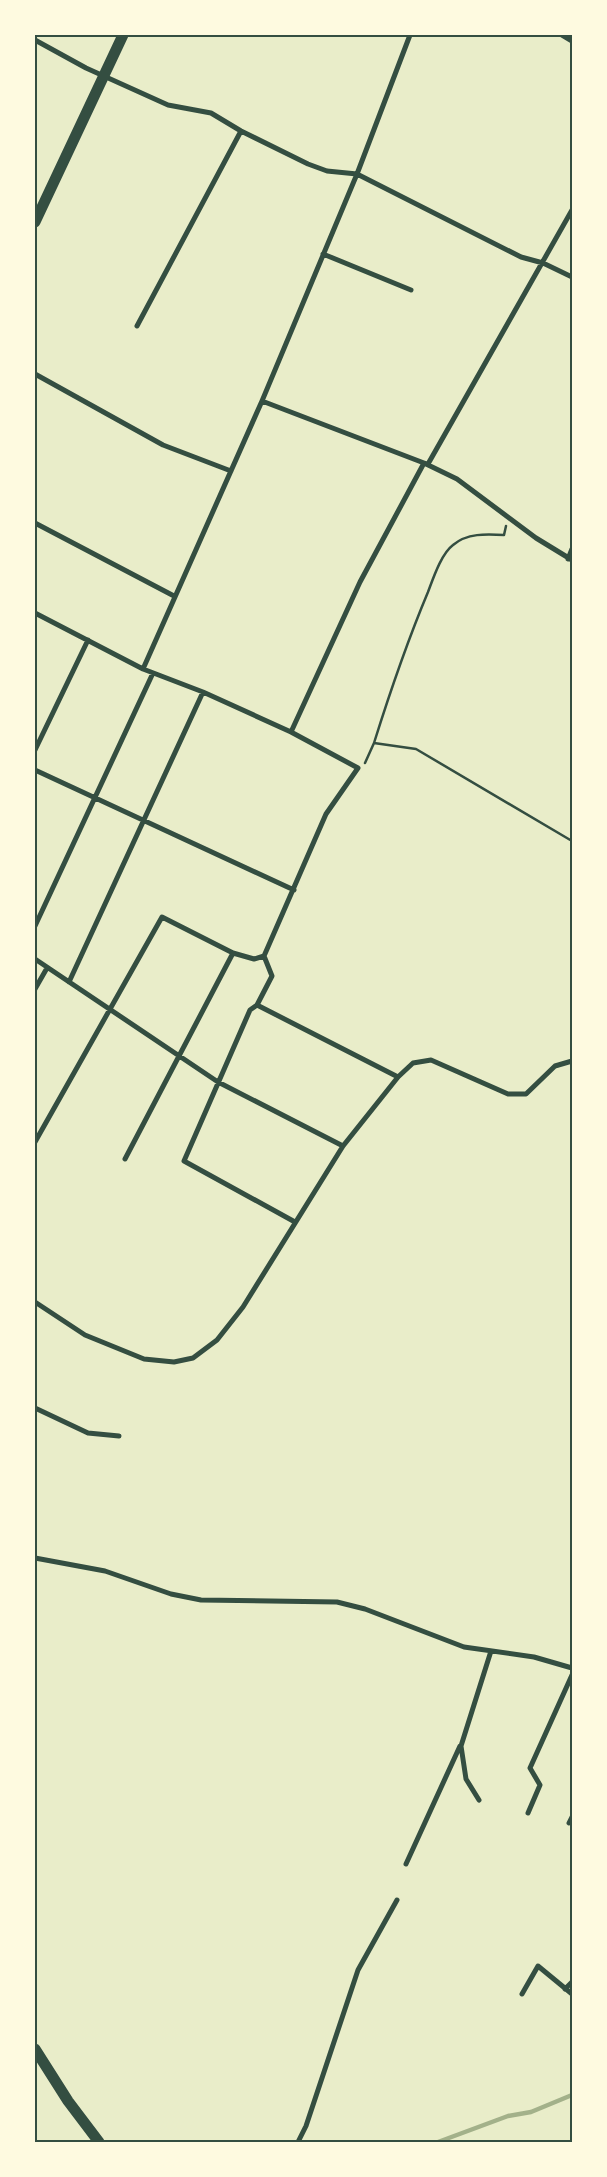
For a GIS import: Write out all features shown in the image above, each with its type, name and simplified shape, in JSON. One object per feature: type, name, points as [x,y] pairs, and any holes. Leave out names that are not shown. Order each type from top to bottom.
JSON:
[{"type":"main road","points":[[35,222],[123,35]]},
{"type":"main road","points":[[35,2049],[68,2101],[99,2142]]},
{"type":"street","points":[[143,669],[262,401],[357,174],[410,35]]},
{"type":"street","points":[[562,35],[572,41]]},
{"type":"street","points":[[35,40],[86,68],[168,105],[211,113],[241,131],[327,171],[357,174],[521,257],[543,263],[572,277]]},
{"type":"street","points":[[137,326],[241,131]]},
{"type":"street","points":[[291,732],[360,582],[426,463],[572,210]]},
{"type":"street","points":[[323,254],[411,290]]},
{"type":"street","points":[[35,374],[163,445],[231,471]]},
{"type":"street","points":[[262,401],[426,463],[457,479],[570,560],[572,549]]},
{"type":"street","points":[[35,523],[174,596]]},
{"type":"street","points":[[35,613],[143,669],[203,692],[291,732],[358,768],[326,814],[264,956],[272,976],[257,1005],[250,1010],[184,1161],[295,1222]]},
{"type":"street","points":[[35,750],[88,640]]},
{"type":"street","points":[[35,926],[153,673]]},
{"type":"street","points":[[69,982],[203,692]]},
{"type":"street","points":[[35,770],[294,890]]},
{"type":"street","points":[[35,1142],[162,917],[232,953],[254,959],[264,956]]},
{"type":"street","points":[[125,1158],[180,1056],[232,953]]},
{"type":"street","points":[[35,959],[218,1082],[343,1146]]},
{"type":"street","points":[[35,989],[47,968]]},
{"type":"street","points":[[257,1005],[398,1077]]},
{"type":"street","points":[[35,1302],[85,1334],[144,1359],[174,1362],[193,1358],[217,1340],[242,1307],[343,1146],[398,1077],[413,1064],[431,1060],[508,1094],[526,1094],[555,1066],[572,1061]]},
{"type":"street","points":[[35,1408],[88,1433],[119,1436]]},
{"type":"street","points":[[35,1558],[105,1571],[171,1594],[201,1600],[337,1602],[365,1609],[464,1647],[534,1657],[572,1668]]},
{"type":"street","points":[[406,1864],[461,1746],[491,1651]]},
{"type":"street","points":[[528,1813],[540,1785],[530,1768],[572,1675]]},
{"type":"street","points":[[461,1746],[466,1779],[479,1800]]},
{"type":"street","points":[[569,1822],[572,1817]]},
{"type":"street","points":[[298,2142],[306,2126],[358,1970],[398,1900]]},
{"type":"street","points":[[522,1994],[538,1966],[572,1994]]},
{"type":"street","points":[[566,1989],[572,1982]]},
{"type":"path","points":[[358,768],[364,766],[374,743],[402,654],[438,567],[451,546],[466,537],[482,534],[504,535],[509,518]]},
{"type":"path","points":[[374,743],[416,749],[572,841]]},
{"type":"waterway","points":[[438,2142],[508,2116],[531,2112],[572,2095]]}]
